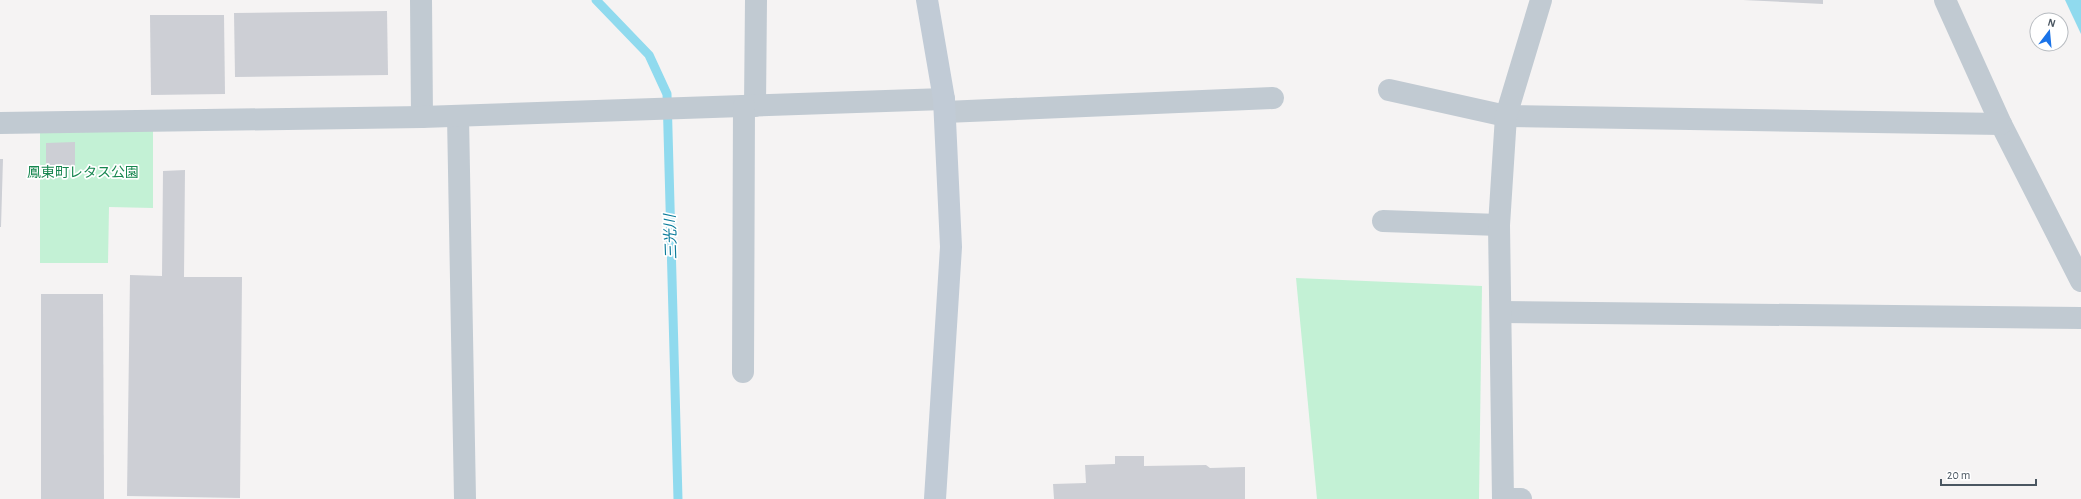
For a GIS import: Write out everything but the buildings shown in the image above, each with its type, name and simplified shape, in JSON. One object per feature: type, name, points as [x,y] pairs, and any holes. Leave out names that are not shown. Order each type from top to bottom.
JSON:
[{"type":"street","points":[[421,0],[422,117]]},
{"type":"street","points":[[743,372],[749,106],[756,0]]},
{"type":"street","points":[[926,0],[944,106],[951,247],[935,499]]},
{"type":"street","points":[[1521,499],[1503,499],[1499,225],[1506,116],[1541,0]]},
{"type":"street","points":[[1945,0],[2001,124],[2081,281]]},
{"type":"street","points":[[1389,90],[1506,116],[2001,124]]},
{"type":"street","points":[[0,123],[422,117],[749,106],[944,106],[1273,98]]},
{"type":"street","points":[[458,116],[465,499]]},
{"type":"street","points":[[1383,221],[1499,225]]},
{"type":"street","points":[[1501,312],[2081,318]]},
{"type":"green space","name":"鳳東町レタス公園","points":[[40,131],[153,131],[153,208],[109,207],[108,263],[40,263]]},
{"type":"green space","points":[[1296,278],[1482,286],[1479,499],[1317,499]]},
{"type":"water","points":[[2065,0],[2081,0],[2081,34]]},
{"type":"waterway","name":"三光川","points":[[596,0],[649,55],[667,94],[678,499]]}]
